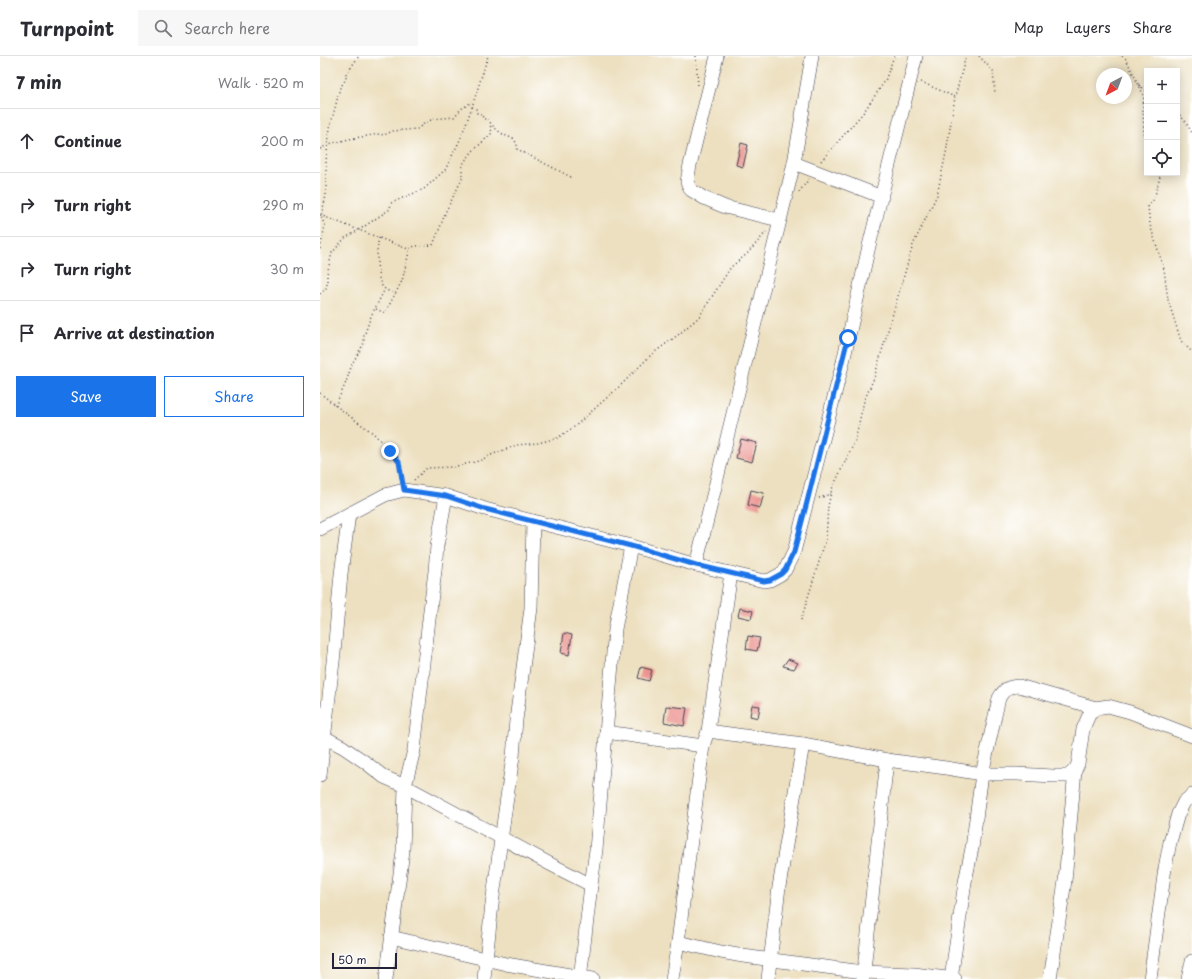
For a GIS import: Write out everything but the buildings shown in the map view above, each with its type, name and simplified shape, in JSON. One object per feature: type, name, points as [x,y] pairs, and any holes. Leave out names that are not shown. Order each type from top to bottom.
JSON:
[{"type":"street","points":[[718,56],[687,182],[691,190],[704,198],[725,207],[779,220]]},
{"type":"street","points":[[696,565],[794,163],[812,56]]},
{"type":"street","points":[[320,529],[385,495],[404,490],[446,496],[485,509],[631,546],[696,565],[764,581],[777,577],[785,570],[794,552],[843,362],[869,246],[916,56]]},
{"type":"street","points":[[794,163],[882,197]]},
{"type":"street","points":[[386,979],[403,851],[405,786],[414,750],[437,546],[446,496]]},
{"type":"street","points":[[320,775],[322,736],[349,514]]},
{"type":"street","points":[[484,979],[492,904],[513,757],[516,720],[531,608],[533,521]]},
{"type":"street","points":[[391,937],[513,965],[585,978],[591,885],[596,850],[616,629],[631,546]]},
{"type":"street","points":[[672,979],[703,746],[708,731],[731,573]]},
{"type":"street","points":[[951,979],[982,774],[999,698],[1003,692],[1009,687],[1019,686],[1096,708],[1108,706],[1130,712],[1192,736]]},
{"type":"street","points":[[1050,979],[1065,881],[1075,770],[1078,764],[1083,729],[1089,715],[1096,708]]},
{"type":"street","points":[[708,731],[803,744],[886,760],[982,774],[1068,776],[1075,770]]},
{"type":"street","points":[[606,732],[703,746]]},
{"type":"street","points":[[322,736],[365,762],[384,777],[405,786],[591,885]]},
{"type":"street","points":[[768,979],[779,887],[803,744]]},
{"type":"street","points":[[863,975],[886,760]]},
{"type":"street","points":[[1150,979],[1170,842],[1178,814],[1184,802],[1192,795]]},
{"type":"street","points":[[678,942],[721,952],[863,975],[907,974],[955,979]]},
{"type":"street","points":[[1188,979],[1192,961]]},
{"type":"path","points":[[320,249],[325,226],[321,215],[326,196],[326,161],[330,128],[340,88],[346,79],[346,74],[359,56]]},
{"type":"path","points":[[320,294],[327,287],[326,274],[332,253],[345,238],[390,209],[391,203],[424,189],[445,170],[460,140],[488,56]]},
{"type":"path","points":[[979,56],[993,71],[995,94]]},
{"type":"path","points":[[1122,56],[1126,59],[1144,96],[1143,106],[1145,140]]},
{"type":"path","points":[[801,620],[826,539],[828,506],[832,489],[855,441],[864,401],[878,365],[913,245],[937,195],[955,97],[965,57]]},
{"type":"path","points":[[916,80],[955,97]]},
{"type":"path","points":[[1138,84],[1144,89]]},
{"type":"path","points":[[320,149],[328,144],[349,139],[379,134],[384,135],[393,131],[418,129],[433,119],[454,117],[461,109],[473,102]]},
{"type":"path","points":[[321,215],[408,249],[415,246],[433,245],[446,211],[462,179],[464,162],[492,133],[488,119],[483,119],[482,114],[477,112],[476,109],[472,107]]},
{"type":"path","points":[[1180,115],[1186,122],[1192,133]]},
{"type":"path","points":[[490,124],[508,137],[513,138],[517,144],[517,149],[571,177]]},
{"type":"path","points":[[1160,176],[1154,199],[1148,207],[1150,225],[1164,269],[1168,300],[1181,341],[1192,352]]},
{"type":"path","points":[[379,238],[377,262],[382,285],[385,289],[395,294]]},
{"type":"path","points":[[375,308],[385,313],[402,281],[410,248]]},
{"type":"path","points":[[335,406],[345,385],[352,364],[364,343],[364,336],[371,316],[385,289]]},
{"type":"path","points":[[404,490],[427,468],[453,467],[479,461],[517,445],[538,443],[557,438],[573,428],[596,408],[652,354]]},
{"type":"path","points":[[320,393],[335,406],[373,433],[390,451],[399,462],[404,490]]},
{"type":"route","points":[[390,451],[399,462],[404,490],[446,496],[485,509],[631,546],[696,565],[764,581],[770,580],[777,577],[785,570],[794,552],[848,338]]}]
